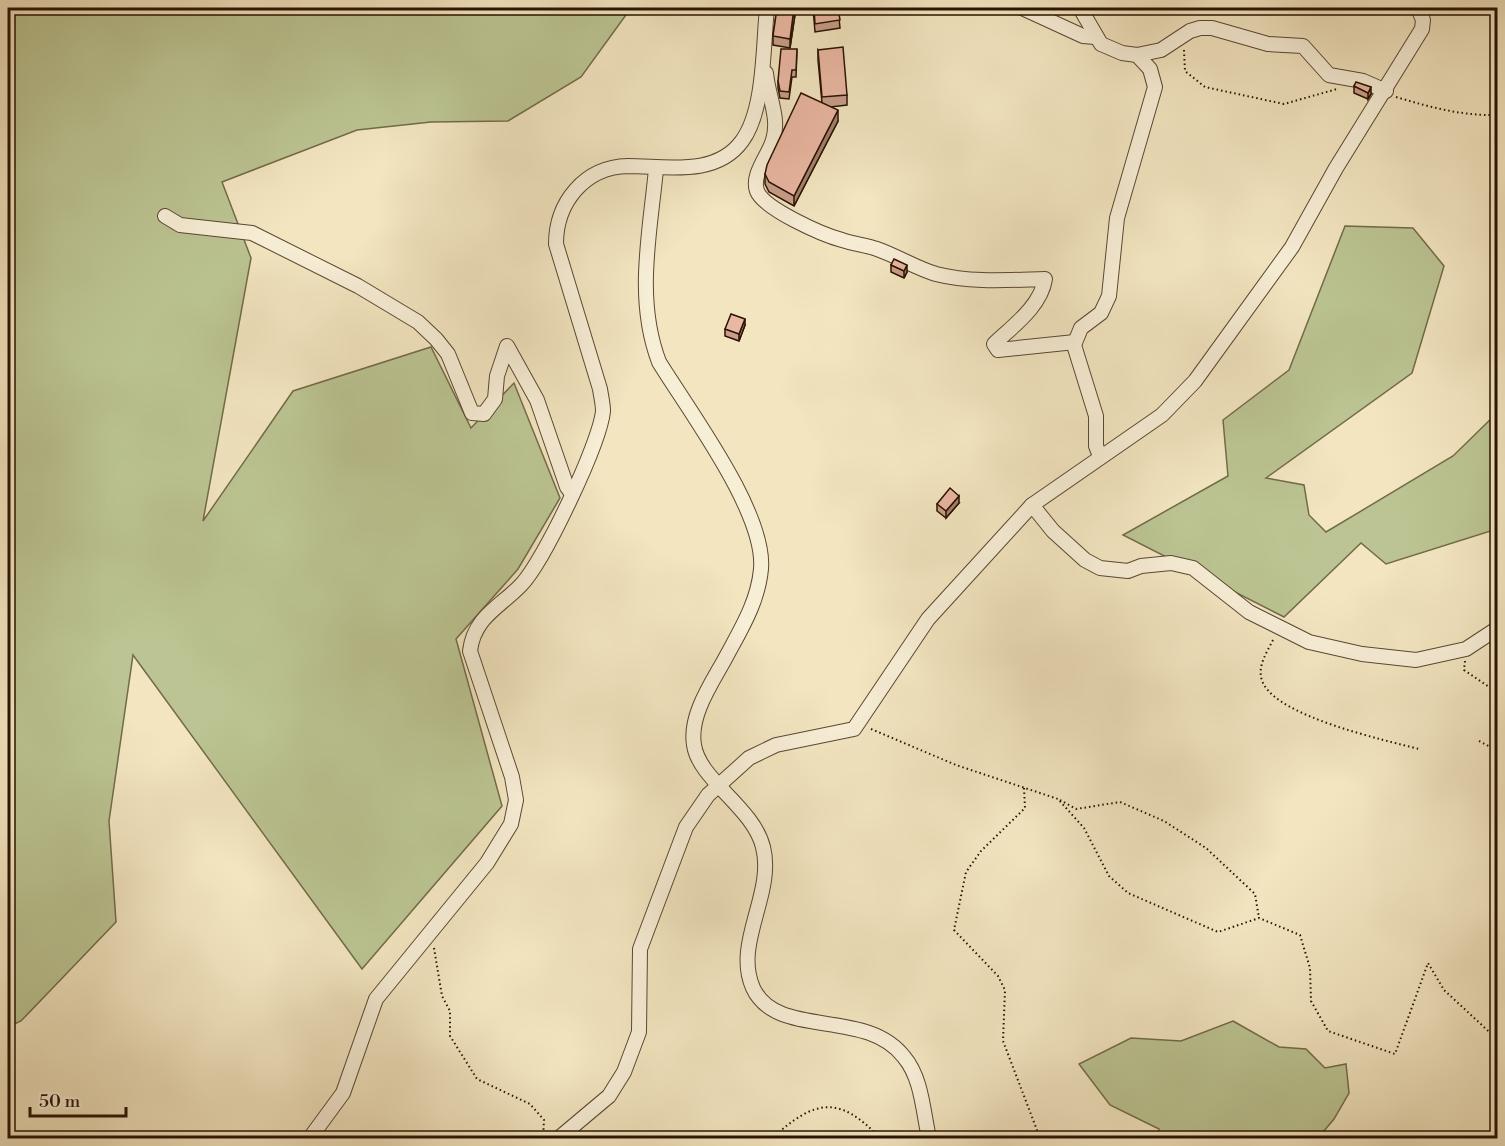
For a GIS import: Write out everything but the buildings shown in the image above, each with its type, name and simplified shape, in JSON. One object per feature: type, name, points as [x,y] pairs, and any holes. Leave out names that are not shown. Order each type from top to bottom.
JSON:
[{"type":"street","points":[[310,1138],[343,1094],[376,999],[487,863],[511,824],[515,812],[516,800],[512,777],[470,651],[471,638],[482,618],[522,584],[538,561],[572,494],[599,430],[603,411],[600,388],[556,244],[556,225],[562,207],[584,181],[603,171],[626,166],[656,169],[700,166],[716,162],[732,151],[742,141],[752,121],[761,68],[767,8]]},
{"type":"street","points":[[1022,8],[1083,36],[1095,37]]},
{"type":"street","points":[[1080,8],[1095,37],[1111,50],[1137,56],[1161,50],[1200,27],[1268,44],[1303,46],[1315,56],[1324,72],[1363,81],[1386,91]]},
{"type":"street","points":[[559,1138],[609,1096],[624,1072],[639,1032],[640,950],[686,826],[718,784],[749,758],[776,745],[854,729],[928,619],[1032,505],[1162,415],[1195,381],[1292,248],[1336,168],[1386,91],[1422,29],[1423,20],[1418,8]]},
{"type":"street","points":[[1100,456],[1096,446],[1096,417],[1075,342],[1081,328],[1106,307],[1117,218],[1155,87],[1150,69],[1137,56]]},
{"type":"street","points":[[761,68],[766,72],[771,106],[777,120],[773,140],[755,182],[757,192],[764,200],[791,218],[840,240],[877,249],[936,274],[987,281],[1045,279],[1043,289],[1025,316],[994,344],[998,350],[1075,342]]},
{"type":"street","points":[[656,169],[645,285],[651,340],[658,362],[743,499],[760,543],[761,567],[752,608],[707,691],[693,726],[694,748],[718,784],[748,815],[763,847],[764,881],[748,948],[749,973],[754,990],[768,1005],[788,1018],[869,1031],[888,1041],[905,1057],[916,1078],[929,1138]]},
{"type":"street","points":[[165,216],[180,225],[252,233],[358,286],[418,322],[448,354],[472,413],[484,414],[495,399],[497,376],[507,346],[537,400],[567,488],[572,494]]},
{"type":"street","points":[[1032,505],[1053,531],[1085,560],[1100,568],[1128,571],[1141,566],[1171,563],[1193,568],[1234,602],[1309,642],[1362,654],[1416,660],[1466,649],[1497,628]]},
{"type":"path","points":[[1177,39],[1183,44],[1185,71],[1205,87],[1284,104],[1336,91],[1340,77]]},
{"type":"path","points":[[1386,91],[1392,96],[1447,111],[1472,116],[1497,115]]},
{"type":"path","points":[[1279,626],[1260,668],[1263,684],[1281,702],[1335,727],[1419,749]]},
{"type":"path","points":[[1464,670],[1497,693]]},
{"type":"path","points":[[857,724],[956,765],[1058,799],[1076,809],[1120,802],[1164,820],[1206,848],[1255,894],[1259,918]]},
{"type":"path","points":[[1479,741],[1497,751]]},
{"type":"path","points":[[1024,788],[1024,807],[981,851],[966,872],[954,930],[998,976],[1005,990],[1003,1041],[1040,1138]]},
{"type":"path","points":[[1058,799],[1084,828],[1109,876],[1128,893],[1218,932],[1259,918],[1300,935],[1310,968],[1311,1001],[1328,1030],[1395,1054],[1428,963],[1444,990],[1497,1040]]},
{"type":"path","points":[[432,930],[442,996],[450,1011],[450,1036],[477,1078],[530,1104],[544,1120],[543,1138]]},
{"type":"path","points":[[772,1138],[811,1109],[826,1106],[846,1112],[865,1123],[879,1138]]},
{"type":"green space","points":[[8,8],[631,8],[581,77],[508,121],[431,122],[357,130],[222,182],[251,258],[203,521],[293,391],[431,347],[471,428],[514,383],[560,498],[518,569],[456,639],[502,806],[362,969],[133,655],[109,821],[116,922],[21,1021],[8,1027]]},
{"type":"green space","points":[[1345,226],[1413,228],[1444,266],[1412,373],[1266,478],[1304,485],[1309,515],[1326,532],[1453,456],[1497,413],[1497,529],[1386,564],[1361,543],[1284,617],[1123,535],[1228,476],[1223,420],[1289,370]]},
{"type":"green space","points":[[1233,1021],[1279,1047],[1306,1049],[1325,1068],[1346,1064],[1349,1093],[1334,1119],[1318,1138],[1158,1138],[1159,1129],[1110,1105],[1079,1064],[1131,1038],[1181,1041]]}]
